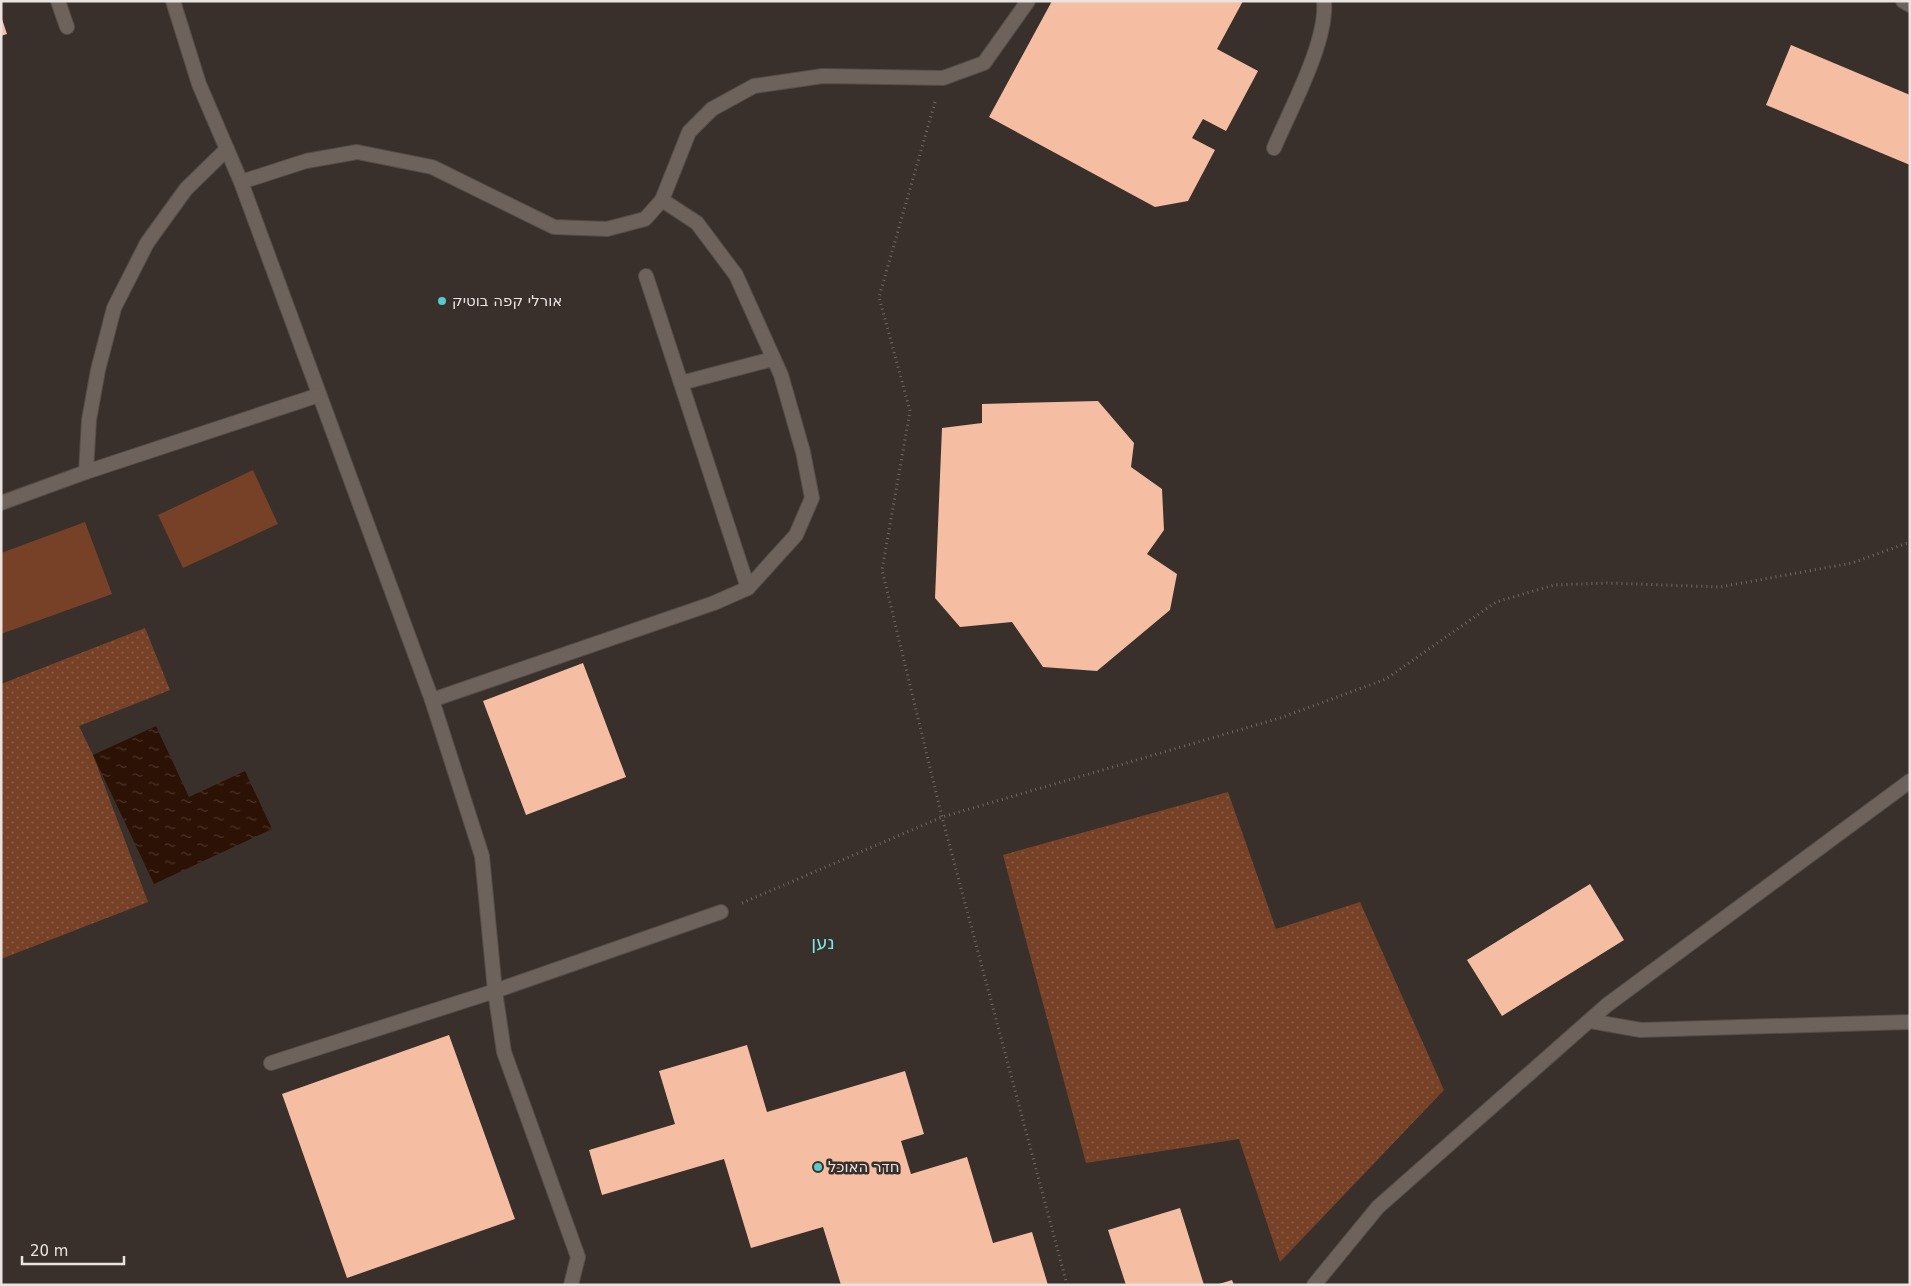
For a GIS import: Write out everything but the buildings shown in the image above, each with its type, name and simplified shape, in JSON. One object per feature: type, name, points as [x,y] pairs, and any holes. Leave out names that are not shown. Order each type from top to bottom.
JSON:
[{"type":"street","points":[[58,1],[67,27]]},
{"type":"street","points":[[173,1],[199,84],[241,182],[432,700],[482,856],[504,1052],[578,1257],[571,1285]]},
{"type":"street","points":[[241,182],[306,161],[357,152],[432,167],[554,226],[607,228],[644,220],[662,200],[689,132],[712,109],[754,86],[823,76],[942,78],[984,63],[1028,1]]},
{"type":"street","points":[[1274,148],[1315,54],[1325,11],[1324,1]]},
{"type":"street","points":[[1903,1],[1910,5]]},
{"type":"street","points":[[86,472],[89,420],[98,370],[114,308],[147,243],[186,189],[227,149]]},
{"type":"street","points":[[432,700],[714,603],[748,588],[796,535],[812,498],[803,452],[781,376],[736,275],[697,222],[662,200]]},
{"type":"street","points":[[646,276],[748,588]]},
{"type":"street","points":[[681,383],[773,359]]},
{"type":"street","points":[[1,503],[86,472],[319,395]]},
{"type":"street","points":[[1314,1285],[1378,1207],[1616,999],[1910,781]]},
{"type":"street","points":[[271,1063],[496,991],[721,912]]},
{"type":"street","points":[[1590,1021],[1641,1030],[1910,1022]]},
{"type":"path","points":[[942,78],[879,297],[910,411],[882,570],[942,817],[1067,1285]]},
{"type":"path","points":[[721,912],[942,817],[1280,718],[1386,679],[1496,602],[1554,585],[1607,584],[1720,587],[1852,563],[1910,542]]},
{"type":"shaded area","points":[[253,470],[278,524],[183,568],[158,515]]},
{"type":"shaded area","points":[[85,522],[112,594],[1,634],[1,553]]},
{"type":"shaded area","points":[[145,628],[170,690],[79,726],[93,755],[148,902],[1,959],[1,684]]},
{"type":"shaded area","points":[[1228,792],[1276,929],[1360,902],[1444,1090],[1280,1262],[1239,1139],[1086,1163],[1003,855]]},
{"type":"water","points":[[156,726],[189,797],[245,771],[272,829],[154,884],[93,755]]},
{"type":"place","name":"אורלי קפה בוטיק","points":[[442,301]]},
{"type":"place","name":"חדר האוכל","points":[[818,1167]]},
{"type":"district","name":"נען","points":[[823,942]]}]
